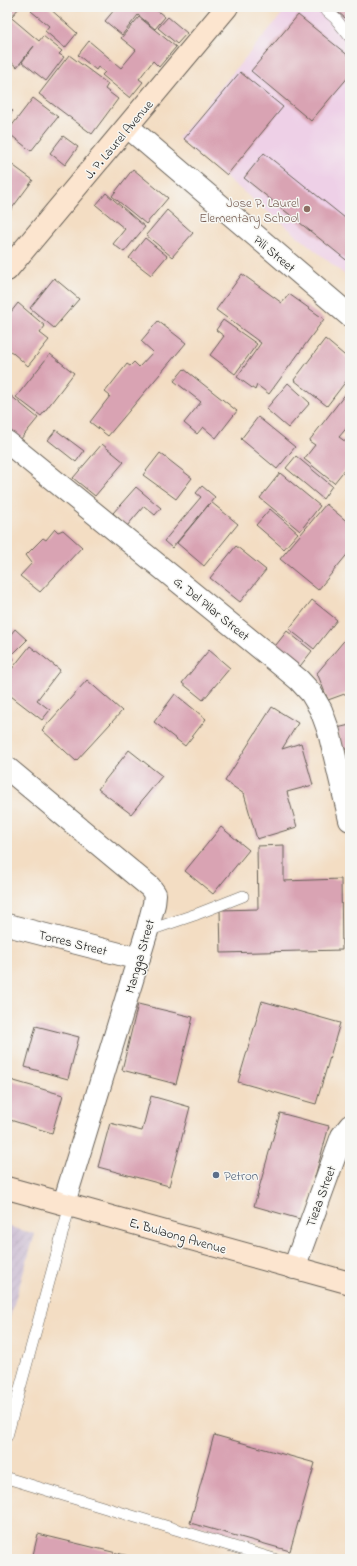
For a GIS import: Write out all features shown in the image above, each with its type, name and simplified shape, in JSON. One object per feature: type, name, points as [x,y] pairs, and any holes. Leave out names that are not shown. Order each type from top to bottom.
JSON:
[{"type":"main road","name":"J. P. Laurel Avenue","points":[[7,270],[227,7]]},
{"type":"main road","name":"E. Bulaong Avenue","points":[[7,1188],[350,1283]]},
{"type":"street","name":"Pili Street","points":[[128,127],[350,316]]},
{"type":"street","name":"G. Del Pilar Street","points":[[7,442],[299,680],[311,693],[321,710],[329,732],[350,820]]},
{"type":"street","name":"Mangga Street","points":[[7,768],[150,887],[154,894],[154,904],[147,931],[67,1204]]},
{"type":"street","name":"Torres Street","points":[[7,925],[139,959]]},
{"type":"street","name":"Tieza Street","points":[[294,1268],[342,1136],[350,1126]]},
{"type":"lane","points":[[322,7],[335,18],[350,37]]},
{"type":"lane","points":[[147,931],[243,896]]},
{"type":"lane","points":[[7,1436],[67,1204]]},
{"type":"lane","points":[[7,1478],[274,1559]]},
{"type":"shaded area","name":"Jose P. Laurel Elementary School","points":[[288,7],[350,7],[350,279],[178,138]]},
{"type":"shaded area","points":[[7,1226],[35,1234],[7,1327]]},
{"type":"building","points":[[7,7],[20,7],[12,16],[7,11]]},
{"type":"building","points":[[34,7],[48,7],[77,33],[65,48],[45,31],[49,26],[31,11]]},
{"type":"building","points":[[113,7],[153,7],[165,17],[155,29],[138,15],[122,35],[105,21],[115,9]]},
{"type":"building","points":[[332,7],[350,7],[350,12],[345,18]]},
{"type":"building","points":[[7,14],[39,41],[43,36],[62,51],[59,54],[64,57],[46,81],[22,62],[34,46],[17,67],[7,59]]},
{"type":"building","points":[[298,15],[350,57],[350,75],[311,121],[251,71]]},
{"type":"building","points":[[139,17],[176,47],[159,67],[153,61],[139,79],[143,82],[130,98],[102,75],[105,72],[98,67],[96,70],[78,55],[89,41],[121,68],[136,50],[121,38]]},
{"type":"building","points":[[168,17],[187,33],[177,44],[158,28]]},
{"type":"building","points":[[69,55],[108,84],[105,89],[118,99],[92,134],[39,94]]},
{"type":"building","points":[[7,63],[12,68],[7,74]]},
{"type":"building","points":[[240,72],[283,107],[227,175],[184,139]]},
{"type":"building","points":[[33,98],[58,117],[31,151],[7,132]]},
{"type":"building","points":[[7,106],[13,111],[7,118]]},
{"type":"building","points":[[63,136],[78,147],[65,165],[50,153]]},
{"type":"building","points":[[264,153],[350,222],[350,263],[244,178]]},
{"type":"building","points":[[7,161],[33,180],[7,215]]},
{"type":"building","points":[[133,169],[168,198],[146,224],[112,196]]},
{"type":"building","points":[[106,193],[145,227],[124,252],[113,244],[125,229],[96,205]]},
{"type":"building","points":[[167,210],[193,233],[172,257],[146,235]]},
{"type":"building","points":[[145,238],[167,256],[151,275],[129,258]]},
{"type":"building","points":[[242,274],[282,303],[289,294],[324,319],[269,394],[257,385],[255,390],[237,377],[261,343],[216,310]]},
{"type":"building","points":[[54,278],[79,299],[54,328],[30,308]]},
{"type":"building","points":[[18,303],[45,326],[40,333],[49,340],[28,366],[7,348],[7,317]]},
{"type":"building","points":[[223,320],[257,344],[235,374],[210,355],[224,336],[216,330]]},
{"type":"building","points":[[158,321],[186,343],[108,436],[90,422],[110,396],[105,392],[127,364],[130,366],[134,362],[139,367],[153,352],[141,341]]},
{"type":"building","points":[[325,339],[350,360],[350,376],[327,406],[294,380]]},
{"type":"building","points":[[50,354],[74,373],[41,416],[16,397]]},
{"type":"building","points":[[184,369],[237,411],[216,438],[203,427],[197,434],[184,423],[201,402],[174,381]]},
{"type":"building","points":[[288,383],[310,403],[288,428],[266,409]]},
{"type":"building","points":[[347,392],[350,395],[350,424],[339,437],[350,445],[350,463],[334,483],[304,459],[315,445],[309,441]]},
{"type":"building","points":[[10,395],[38,418],[20,440],[7,430],[7,399]]},
{"type":"building","points":[[258,417],[295,447],[277,469],[241,439]]},
{"type":"building","points":[[56,430],[84,451],[76,462],[48,440]]},
{"type":"building","points":[[102,444],[124,462],[95,496],[73,478]]},
{"type":"building","points":[[160,453],[192,478],[176,499],[143,475]]},
{"type":"building","points":[[296,456],[332,486],[323,499],[286,468]]},
{"type":"building","points":[[280,473],[320,506],[300,531],[260,498]]},
{"type":"building","points":[[202,486],[215,497],[172,548],[164,541],[201,497],[196,493]]},
{"type":"building","points":[[136,487],[161,508],[155,515],[144,506],[127,526],[113,513]]},
{"type":"building","points":[[211,502],[238,524],[204,566],[177,543]]},
{"type":"building","points":[[326,504],[350,524],[350,551],[318,590],[280,559]]},
{"type":"building","points":[[270,509],[298,533],[284,549],[256,525]]},
{"type":"building","points":[[55,529],[58,532],[63,530],[82,547],[40,592],[20,576],[32,563],[26,555],[43,538],[46,540]]},
{"type":"building","points":[[236,546],[266,570],[240,602],[210,578]]},
{"type":"building","points":[[312,600],[337,620],[314,649],[289,629]]},
{"type":"building","points":[[15,629],[27,640],[11,656],[14,659],[7,668],[7,639]]},
{"type":"building","points":[[287,631],[312,651],[297,670],[272,650]]},
{"type":"building","points":[[348,636],[350,636],[350,692],[328,700],[317,673]]},
{"type":"building","points":[[30,646],[60,670],[37,700],[50,710],[42,720],[7,693],[7,675]]},
{"type":"building","points":[[209,650],[230,668],[203,700],[182,683]]},
{"type":"building","points":[[87,680],[122,711],[76,761],[42,730]]},
{"type":"building","points":[[175,694],[206,719],[185,746],[154,722]]},
{"type":"building","points":[[272,707],[298,723],[282,749],[301,743],[313,785],[287,792],[297,827],[257,839],[244,794],[225,781]]},
{"type":"building","points":[[350,725],[350,748],[342,750],[337,728]]},
{"type":"building","points":[[129,750],[162,776],[131,814],[98,789]]},
{"type":"building","points":[[221,827],[249,850],[213,894],[185,871]]},
{"type":"building","points":[[284,845],[284,881],[341,879],[342,950],[221,953],[220,910],[258,909],[257,846]]},
{"type":"building","points":[[262,1001],[340,1023],[316,1104],[238,1082]]},
{"type":"building","points":[[138,1004],[193,1017],[176,1084],[122,1070]]},
{"type":"building","points":[[36,1026],[79,1037],[68,1079],[25,1067]]},
{"type":"building","points":[[7,1079],[63,1095],[52,1133],[7,1119]]},
{"type":"building","points":[[151,1096],[190,1107],[169,1186],[98,1167],[110,1123],[142,1131]]},
{"type":"building","points":[[280,1113],[329,1126],[303,1220],[254,1206]]},
{"type":"building","points":[[214,1435],[315,1463],[290,1551],[190,1523]]},
{"type":"building","points":[[38,1534],[129,1556],[128,1559],[32,1559]]},
{"type":"place","name":"Jose P. Laurel Elementary School","points":[[307,209]]},
{"type":"place","name":"Petron","points":[[216,1175]]}]
